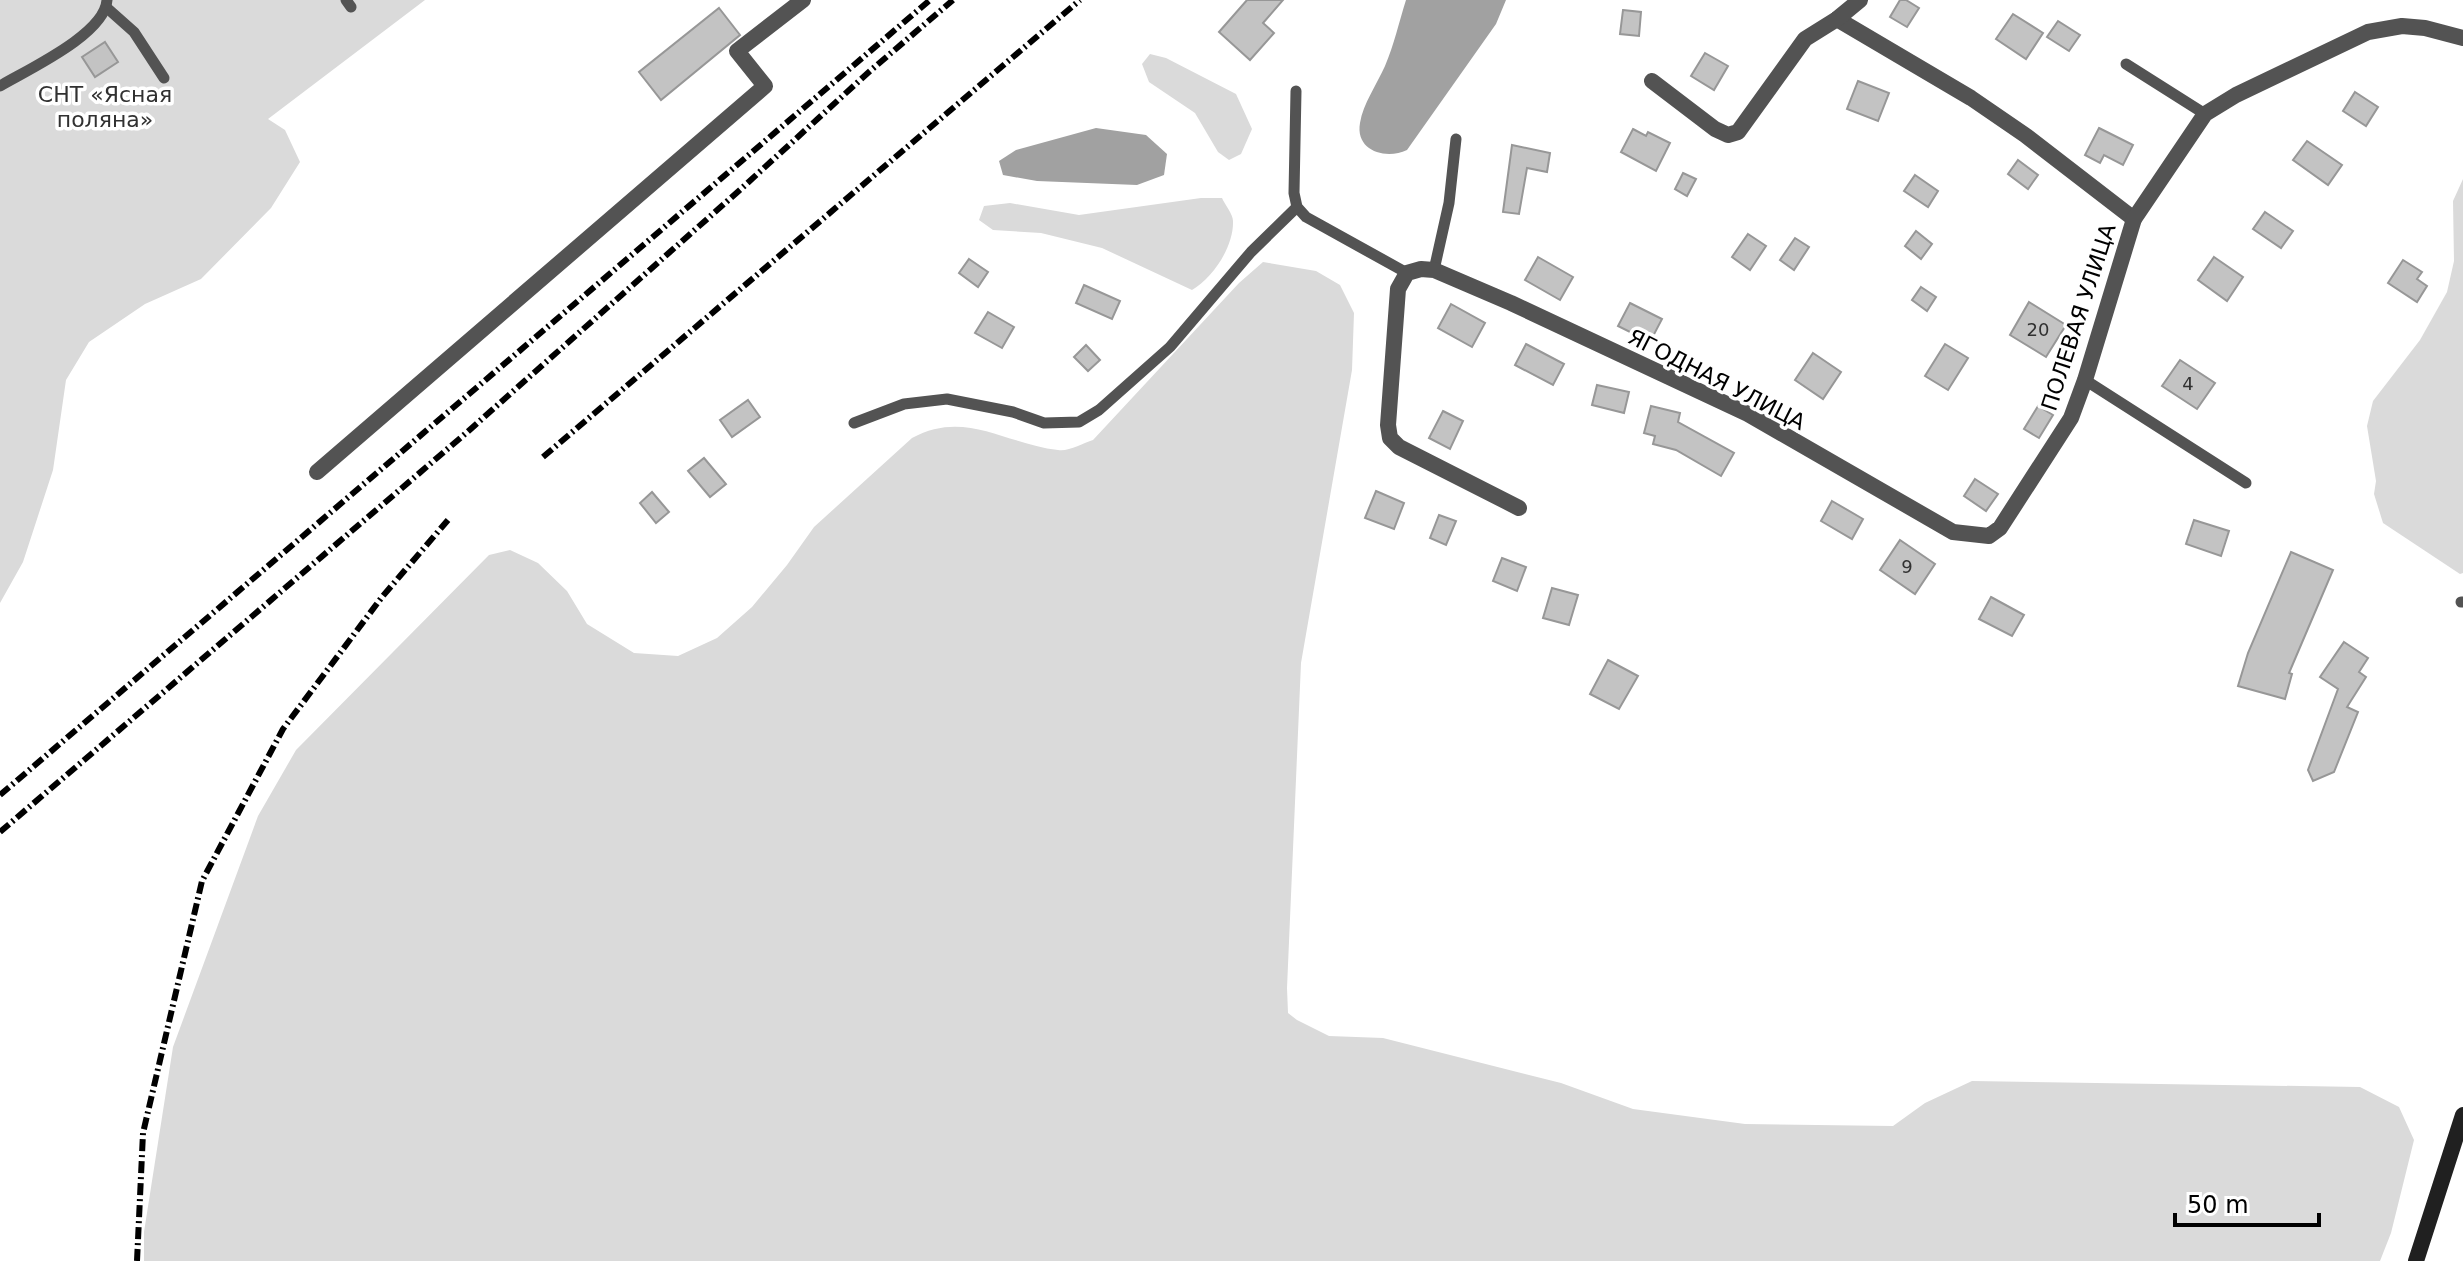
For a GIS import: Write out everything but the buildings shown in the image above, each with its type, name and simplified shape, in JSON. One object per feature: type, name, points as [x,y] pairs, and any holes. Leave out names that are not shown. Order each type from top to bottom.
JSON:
[{"type":"main road","points":[[2416,1261],[2463,1115]]},
{"type":"street","points":[[317,472],[765,86],[737,51],[803,0]]},
{"type":"street","points":[[1652,81],[1715,129],[1728,135],[1738,132],[1805,39],[1860,0]]},
{"type":"street","points":[[1837,19],[1971,98],[2025,135],[2134,219]]},
{"type":"street","name":"ПОЛЕВАЯ УЛИЦА","points":[[2000,528],[2071,418],[2134,219],[2205,114],[2236,95],[2368,32],[2402,26],[2425,28],[2463,38]]},
{"type":"street","name":"ЯГОДНАЯ УЛИЦА","points":[[1407,273],[1421,269],[1434,270],[1748,414],[1953,532],[1989,536],[2000,528]]},
{"type":"street","points":[[1407,273],[1398,289],[1388,425],[1390,438],[1399,447],[1519,508]]},
{"type":"lane","points":[[0,86],[87,34],[99,22],[107,4],[134,32],[164,78]]},
{"type":"lane","points":[[2126,64],[2205,114]]},
{"type":"lane","points":[[1296,91],[1294,193],[1297,207],[1306,217],[1407,273]]},
{"type":"lane","points":[[1434,270],[1449,203],[1456,139]]},
{"type":"lane","points":[[854,423],[904,404],[947,399],[1013,412],[1044,423],[1079,422],[1099,410],[1170,347],[1251,252],[1297,207]]},
{"type":"lane","points":[[2085,380],[2246,483]]},
{"type":"green space","name":"СНТ «Ясная поляна»","points":[[0,0],[425,0],[268,119],[285,130],[300,162],[271,208],[201,279],[145,304],[89,342],[66,380],[53,470],[23,562],[0,603]]},
{"type":"green space","points":[[1150,54],[1166,58],[1236,94],[1252,129],[1241,154],[1229,160],[1218,152],[1195,113],[1149,82],[1142,64]]},
{"type":"green space","points":[[2463,179],[2463,573],[2460,574],[2383,523],[2374,494],[2376,481],[2367,426],[2373,401],[2420,340],[2447,292],[2454,261],[2453,201]]},
{"type":"green space","points":[[1201,198],[1222,198],[1233,218],[1232,231],[1221,260],[1207,278],[1192,290],[1102,248],[1041,233],[993,230],[979,220],[984,206],[1010,203],[1079,215]]},
{"type":"green space","points":[[1263,262],[1316,271],[1340,285],[1354,313],[1352,370],[1301,663],[1288,1013],[1329,1036],[1383,1038],[1561,1083],[1633,1109],[1745,1124],[1893,1126],[1925,1103],[1972,1081],[2360,1087],[2399,1107],[2414,1140],[2391,1233],[2380,1261],[144,1261],[144,1232],[173,1047],[258,816],[296,750],[489,555],[510,550],[538,563],[567,591],[587,624],[634,653],[678,656],[717,638],[752,607],[814,527],[912,438],[931,430],[968,427],[1058,450],[1071,449],[1093,440],[1239,283]]},
{"type":"shaded area","points":[[1406,0],[1506,0],[1496,24],[1407,150],[1382,153],[1374,151],[1362,140],[1360,123],[1388,58]]},
{"type":"shaded area","points":[[1096,128],[1146,135],[1167,154],[1164,175],[1137,185],[1037,181],[1003,175],[999,161],[1016,150]]},
{"type":"railway","points":[[0,795],[930,0]]},
{"type":"railway","points":[[0,832],[465,434],[953,0]]},
{"type":"railway","points":[[543,457],[1080,0]]},
{"type":"railway","points":[[137,1261],[143,1133],[202,881],[283,729],[382,597],[448,520]]}]
